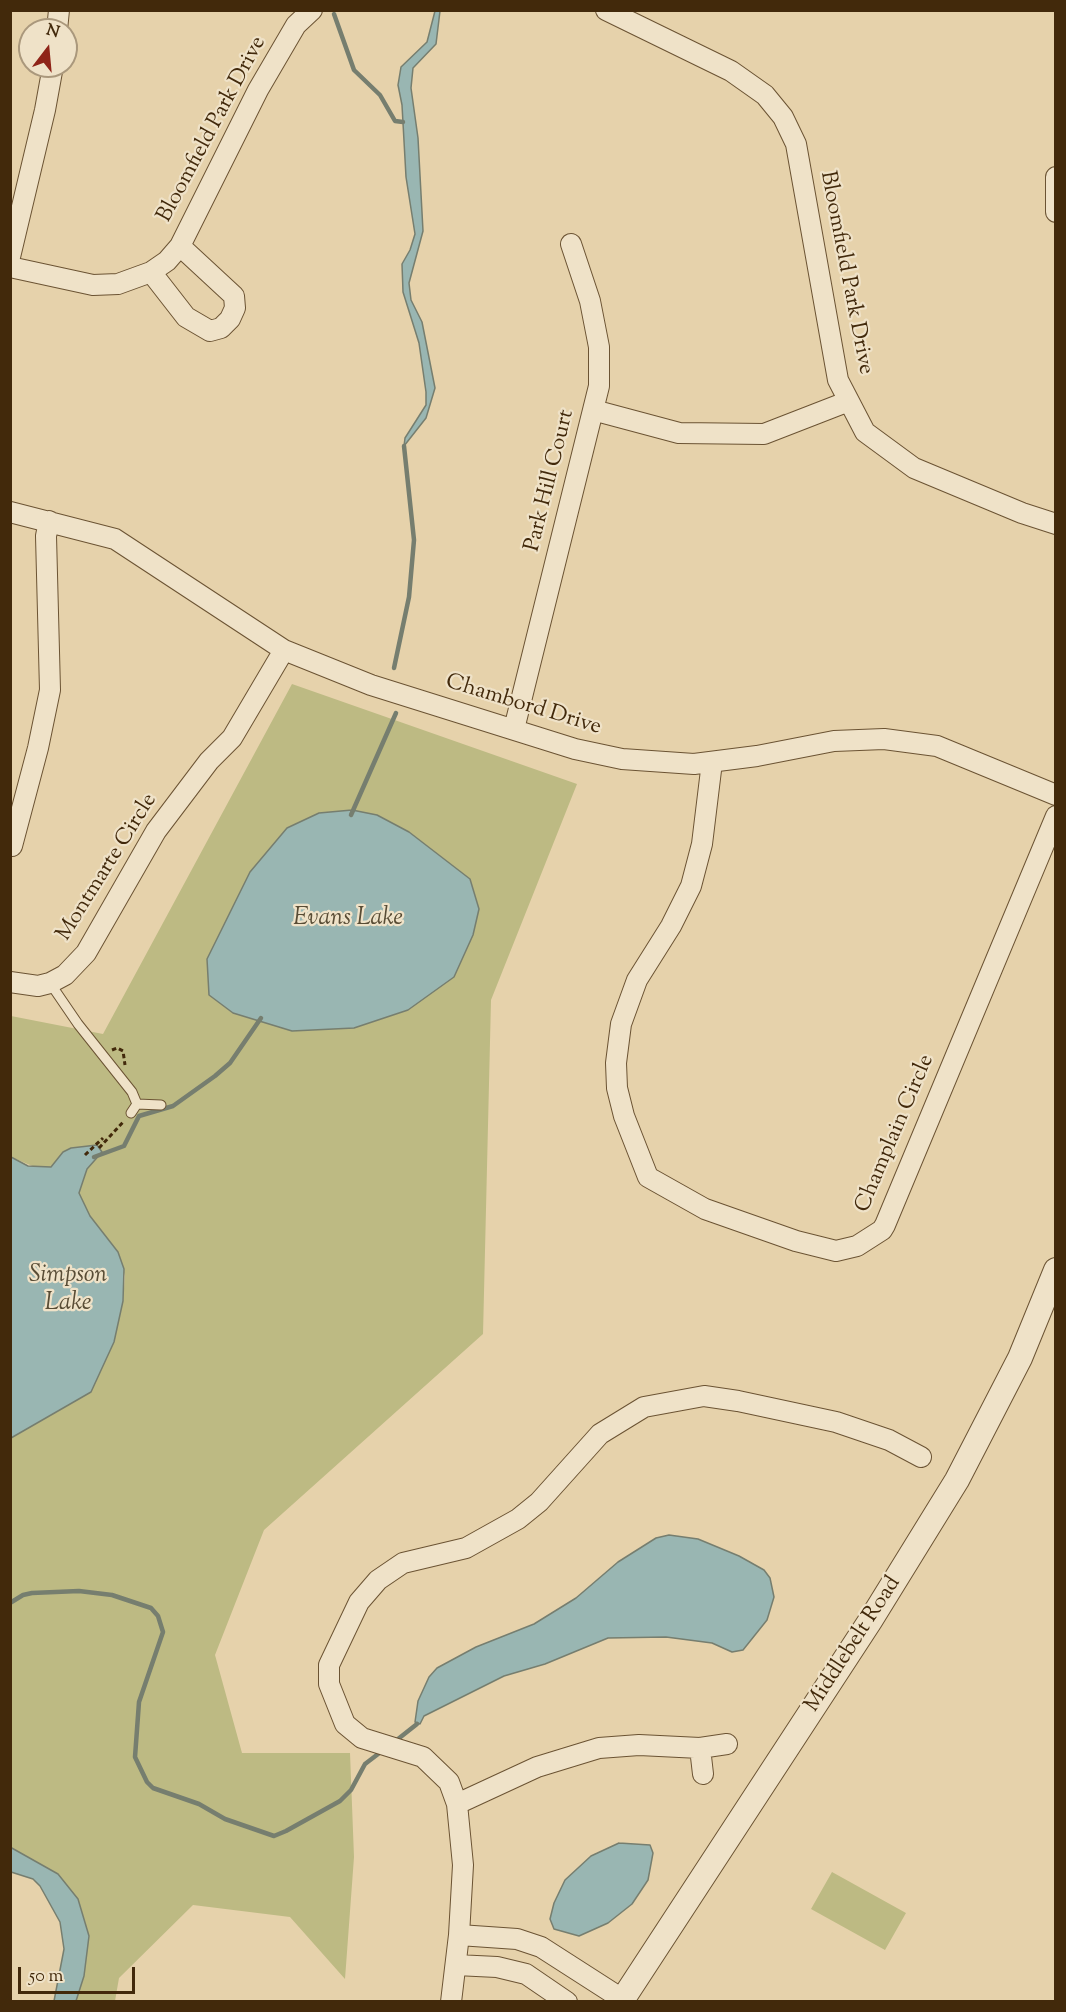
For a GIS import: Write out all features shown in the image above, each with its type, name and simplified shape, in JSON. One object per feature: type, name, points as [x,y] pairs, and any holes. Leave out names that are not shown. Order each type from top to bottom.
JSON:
[{"type":"street","name":"Bloomfield Park Drive","points":[[10,267],[93,285],[118,284],[151,272],[167,261],[180,246],[258,90],[296,25],[312,10]]},
{"type":"street","name":"Bloomfield Park Drive","points":[[606,10],[731,71],[765,95],[783,117],[796,144],[838,380],[865,432],[915,468],[1022,513],[1056,524]]},
{"type":"street","points":[[10,257],[51,78]]},
{"type":"street","points":[[1056,177],[1056,212]]},
{"type":"street","name":"Park Hill Court","points":[[514,729],[599,386],[599,347],[590,301],[571,244]]},
{"type":"street","name":"Bloomfield Park Drive","points":[[151,272],[186,317],[210,331],[221,328],[236,308],[234,296],[180,246]]},
{"type":"street","points":[[594,410],[679,433],[764,434],[849,401]]},
{"type":"street","name":"Chambord Drive","points":[[10,512],[49,520],[115,539],[284,650],[371,685],[575,749],[622,759],[694,764],[834,741],[884,739],[937,746],[1056,795]]},
{"type":"street","points":[[12,846],[38,748],[50,690],[46,536],[49,520]]},
{"type":"street","name":"Montmarte Circle","points":[[50,983],[65,975],[86,953],[156,831],[209,761],[232,738],[284,650]]},
{"type":"street","name":"Champlain Circle","points":[[712,762],[702,844],[690,886],[671,926],[637,980],[621,1024],[616,1063],[617,1088],[624,1116],[648,1177],[705,1209],[796,1241],[836,1251],[857,1246],[882,1230],[885,1225],[1056,816]]},
{"type":"street","points":[[10,982],[38,986],[50,983]]},
{"type":"street","name":"Middlebelt Road","points":[[622,2000],[870,1621],[962,1471],[1017,1364],[1056,1270]]},
{"type":"street","points":[[451,2001],[459,1935],[462,1865],[457,1804],[449,1782],[436,1767],[423,1757],[362,1738],[345,1724],[335,1704],[329,1684],[329,1665],[359,1602],[378,1580],[403,1563],[466,1548],[508,1526],[539,1502],[600,1434],[644,1407],[674,1400],[704,1396],[798,1412],[890,1440],[921,1457]]},
{"type":"street","points":[[457,1804],[537,1767],[599,1748],[639,1745],[700,1748],[727,1744]]},
{"type":"street","points":[[700,1748],[703,1774]]},
{"type":"street","points":[[459,1935],[517,1939],[541,1947],[622,2000]]},
{"type":"street","points":[[456,1965],[497,1967],[526,1974],[567,2001]]},
{"type":"lane","points":[[50,983],[78,1024],[132,1092],[134,1108],[161,1105]]},
{"type":"path","points":[[99,1148],[134,1108]]},
{"type":"path","points":[[86,1155],[103,1138]]},
{"type":"shaded area","points":[[292,684],[577,784],[491,1000],[483,1334],[264,1530],[215,1655],[242,1753],[350,1753],[354,1857],[345,1979],[290,1917],[193,1905],[119,1978],[115,2001],[76,2001],[89,1936],[33,1861],[11,1847],[11,1438],[74,1402],[123,1301],[125,1276],[118,1252],[90,1216],[79,1193],[82,1178],[94,1157],[78,1147],[71,1148],[63,1152],[51,1167],[37,1168],[11,1157],[11,1016],[103,1034]],"holes":[[[377,815],[409,832],[470,879],[479,909],[473,935]]]},
{"type":"shaded area","points":[[832,1872],[906,1913],[885,1950],[811,1909]]},
{"type":"water","points":[[435,11],[440,11],[436,44],[413,68],[411,88],[418,138],[423,231],[409,283],[411,300],[422,322],[435,388],[426,418],[404,446],[405,438],[426,405],[426,392],[419,343],[403,292],[402,264],[415,234],[406,177],[402,105],[398,85],[401,67],[427,42]]},
{"type":"water","name":"Evans Lake","points":[[352,810],[377,815],[409,832],[470,879],[479,909],[473,935],[454,977],[408,1010],[354,1028],[292,1031],[233,1013],[209,995],[207,959],[250,872],[287,828],[319,813]]},
{"type":"water","name":"Simpson Lake","points":[[97,1145],[102,1152],[87,1169],[79,1193],[90,1216],[118,1252],[124,1269],[123,1301],[114,1342],[91,1392],[11,1438],[11,1157],[28,1166],[51,1167],[63,1152],[71,1148]]},
{"type":"water","points":[[669,1535],[698,1539],[739,1556],[764,1570],[770,1578],[774,1597],[767,1620],[743,1650],[732,1652],[712,1643],[666,1637],[608,1638],[545,1664],[504,1676],[424,1716],[420,1724],[415,1722],[418,1701],[429,1677],[437,1668],[476,1647],[534,1624],[576,1598],[618,1562],[656,1538]]},
{"type":"water","points":[[619,1843],[650,1845],[653,1853],[648,1880],[632,1904],[608,1923],[579,1936],[554,1929],[550,1919],[554,1903],[565,1880],[591,1856]]},
{"type":"water","points":[[10,1847],[58,1874],[78,1899],[89,1936],[84,1976],[76,2001],[54,2001],[64,1949],[60,1922],[40,1886],[33,1879],[11,1872]]},
{"type":"waterway","points":[[334,14],[354,70],[380,95],[395,121],[403,122]]},
{"type":"waterway","points":[[394,668],[409,597],[414,540],[404,446]]},
{"type":"waterway","points":[[351,815],[396,713]]},
{"type":"waterway","points":[[94,1157],[124,1146],[139,1116],[173,1106],[215,1076],[230,1063],[261,1018]]},
{"type":"waterway","points":[[10,1603],[23,1595],[32,1593],[79,1591],[112,1595],[151,1608],[158,1616],[163,1632],[139,1702],[135,1757],[147,1782],[153,1788],[199,1804],[225,1819],[274,1836],[286,1831],[340,1801],[351,1790],[365,1764],[382,1751]]},
{"type":"waterway","points":[[393,1743],[417,1724]]}]
